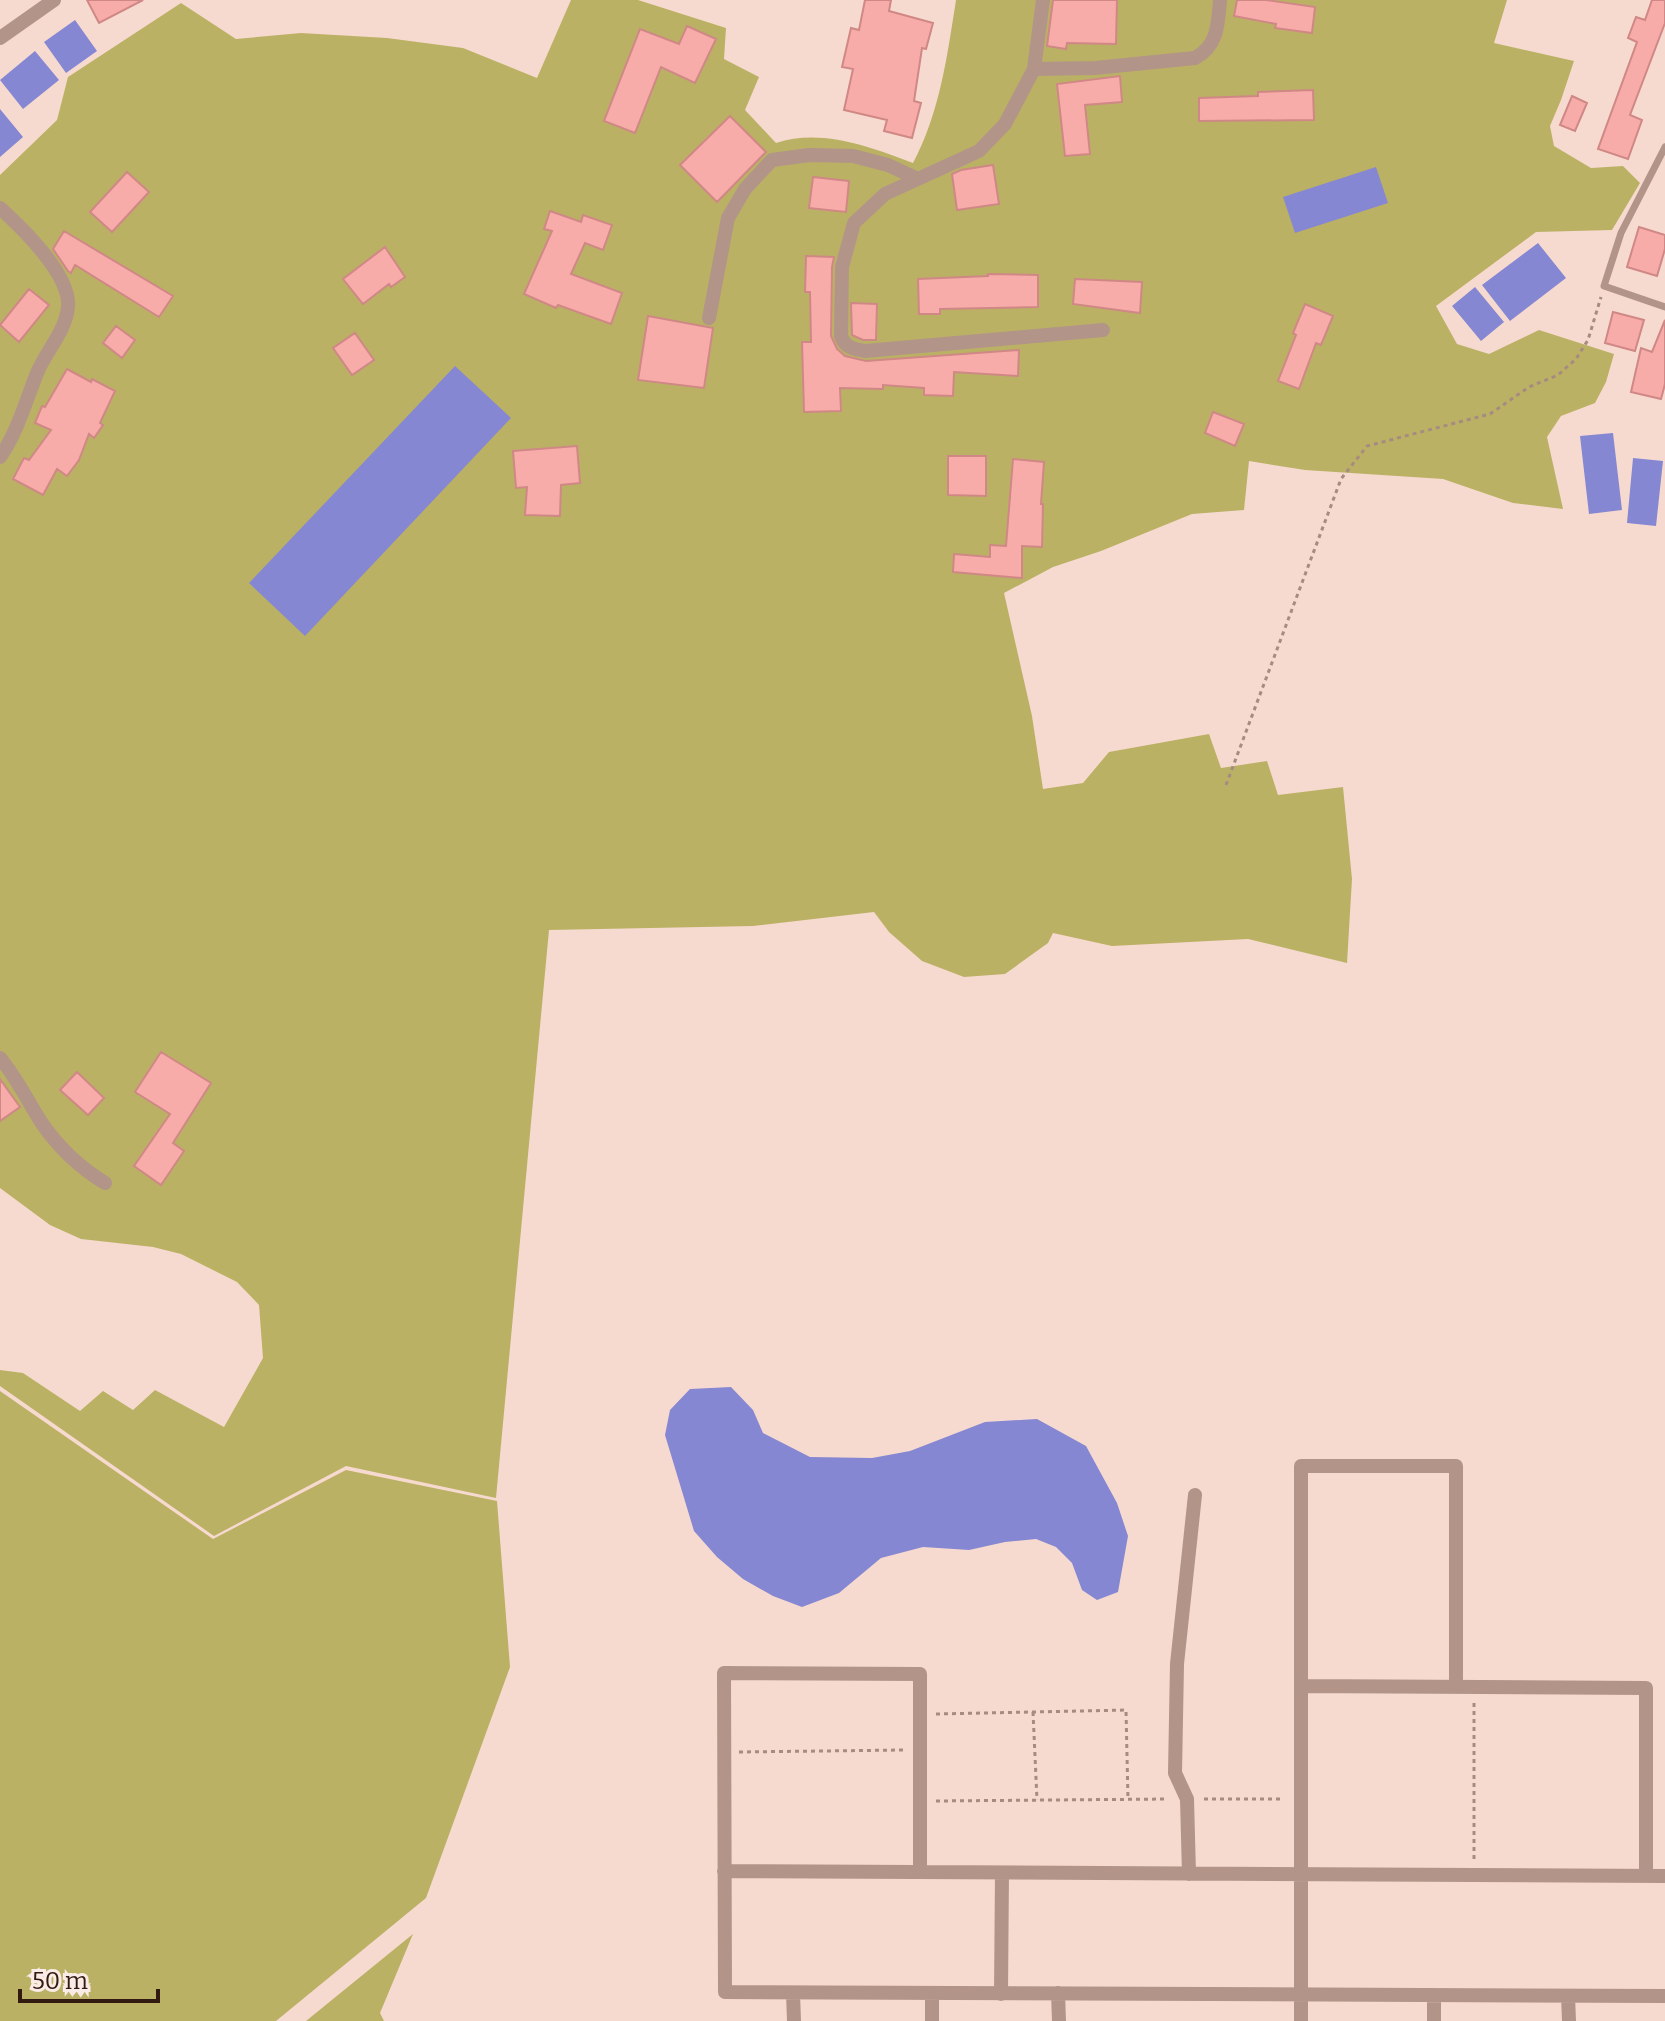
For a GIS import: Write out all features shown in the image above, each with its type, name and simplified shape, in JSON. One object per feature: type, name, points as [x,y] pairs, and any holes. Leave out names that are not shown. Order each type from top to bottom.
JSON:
[{"type":"street","points":[[0,38],[54,0]]},
{"type":"street","points":[[1043,0],[1034,69],[1005,124],[979,151],[885,194],[854,223],[842,267],[841,336],[849,347],[865,351],[1103,330]]},
{"type":"street","points":[[1034,69],[1095,68],[1195,58],[1206,52],[1214,41],[1220,0]]},
{"type":"street","points":[[709,318],[728,218],[745,189],[772,160],[809,155],[853,156],[888,165],[916,178]]},
{"type":"street","points":[[0,208],[32,239],[54,269],[64,286],[68,305],[62,325],[40,365],[13,435],[0,457]]},
{"type":"street","points":[[0,1058],[21,1085],[41,1122],[67,1155],[105,1183]]},
{"type":"street","points":[[1301,2021],[1301,1466],[1456,1466],[1456,1687]]},
{"type":"street","points":[[1189,1874],[1187,1799],[1175,1773],[1177,1664],[1195,1495]]},
{"type":"street","points":[[920,1872],[920,1674],[724,1673],[725,1992],[1665,1996]]},
{"type":"street","points":[[1301,1686],[1646,1688],[1646,1876]]},
{"type":"street","points":[[724,1871],[1665,1876]]},
{"type":"street","points":[[1001,1994],[1002,1873]]},
{"type":"street","points":[[793,1993],[794,2021]]},
{"type":"street","points":[[932,1993],[932,2021]]},
{"type":"street","points":[[1058,1993],[1059,2021]]},
{"type":"street","points":[[1434,1995],[1434,2021]]},
{"type":"street","points":[[1568,1996],[1569,2021]]},
{"type":"lane","points":[[1665,147],[1621,233],[1604,286],[1665,307]]},
{"type":"path","points":[[1226,785],[1341,479],[1367,446],[1490,414],[1529,387],[1558,375],[1576,359],[1588,340],[1604,286]]},
{"type":"path","points":[[1474,1687],[1474,1875]]},
{"type":"path","points":[[920,1714],[1126,1710],[1128,1800]]},
{"type":"path","points":[[1033,1712],[1037,1800]]},
{"type":"path","points":[[724,1752],[920,1750]]},
{"type":"path","points":[[920,1801],[1301,1799]]},
{"type":"shaded area","points":[[571,0],[638,0],[726,28],[724,59],[759,77],[745,110],[776,143],[810,138],[846,141],[913,163],[936,104],[956,0],[1507,0],[1494,43],[1574,61],[1550,126],[1554,146],[1591,168],[1623,166],[1640,183],[1612,230],[1536,232],[1436,306],[1457,344],[1489,354],[1539,330],[1614,354],[1606,382],[1595,403],[1561,416],[1547,437],[1563,509],[1513,503],[1443,479],[1305,470],[1249,461],[1244,510],[1192,514],[1053,567],[1004,593],[1032,716],[1043,789],[1083,783],[1109,752],[1209,734],[1221,768],[1267,761],[1278,795],[1343,787],[1352,879],[1347,963],[1248,939],[1112,946],[1053,933],[1048,943],[1005,974],[964,977],[922,961],[889,932],[874,912],[753,926],[549,930],[496,1498],[346,1466],[214,1536],[0,1386],[0,1370],[23,1373],[80,1411],[103,1391],[133,1410],[155,1390],[224,1427],[263,1358],[259,1305],[237,1282],[181,1254],[153,1247],[81,1239],[50,1225],[0,1188],[0,175],[57,120],[68,77],[181,3],[236,39],[301,33],[387,38],[463,48],[537,78]]},
{"type":"shaded area","points":[[0,1391],[213,1539],[346,1470],[497,1501],[510,1667],[426,1898],[276,2021],[0,2021]]},
{"type":"shaded area","points":[[413,1934],[380,2013],[384,2021],[306,2021]]},
{"type":"water","points":[[75,20],[97,51],[66,73],[44,42]]},
{"type":"water","points":[[35,51],[59,80],[23,109],[0,80]]},
{"type":"water","points":[[0,109],[23,137],[0,157]]},
{"type":"water","points":[[1376,167],[1388,203],[1295,233],[1283,197]]},
{"type":"water","points":[[1538,243],[1566,278],[1510,321],[1482,285]]},
{"type":"water","points":[[1475,287],[1504,322],[1481,341],[1452,306]]},
{"type":"water","points":[[455,366],[511,418],[305,636],[249,583]]},
{"type":"water","points":[[1613,433],[1622,510],[1589,514],[1580,436]]},
{"type":"water","points":[[1633,458],[1663,461],[1656,526],[1627,523]]},
{"type":"water","points":[[731,1387],[753,1410],[763,1433],[810,1457],[872,1458],[910,1451],[985,1422],[1037,1419],[1086,1446],[1117,1503],[1128,1536],[1118,1592],[1097,1600],[1082,1590],[1072,1563],[1056,1547],[1036,1539],[969,1550],[923,1547],[881,1558],[839,1593],[802,1607],[773,1596],[743,1579],[717,1557],[694,1531],[665,1435],[670,1410],[690,1389]]},
{"type":"building","points":[[87,0],[143,0],[99,23]]},
{"type":"building","points":[[865,0],[891,0],[889,11],[933,23],[926,49],[922,48],[914,101],[921,103],[912,138],[884,131],[887,120],[844,110],[853,69],[842,67],[851,28],[859,30]]},
{"type":"building","points":[[1053,0],[1117,0],[1116,44],[1067,43],[1066,49],[1047,46]]},
{"type":"building","points":[[1237,0],[1266,0],[1315,7],[1312,33],[1275,28],[1276,24],[1234,16]]},
{"type":"building","points":[[1652,0],[1665,0],[1665,23],[1630,115],[1642,120],[1628,159],[1598,149],[1637,42],[1628,38],[1636,17],[1645,20]]},
{"type":"building","points":[[687,26],[716,39],[695,83],[661,67],[635,133],[604,121],[640,29],[679,44]]},
{"type":"building","points":[[1120,76],[1122,102],[1085,105],[1090,154],[1065,156],[1057,84]]},
{"type":"building","points":[[1313,90],[1314,120],[1199,121],[1199,98]]},
{"type":"building","points":[[1572,96],[1587,103],[1575,131],[1560,125]]},
{"type":"building","points":[[730,116],[766,152],[717,202],[680,165]]},
{"type":"building","points":[[993,165],[999,204],[957,210],[952,174]]},
{"type":"building","points":[[127,172],[149,192],[112,232],[90,212]]},
{"type":"building","points":[[813,177],[849,181],[846,212],[809,208]]},
{"type":"building","points":[[550,211],[581,222],[583,215],[612,225],[603,250],[585,243],[571,274],[622,293],[611,324],[558,305],[556,308],[524,294],[552,231],[544,229]]},
{"type":"building","points":[[1639,227],[1665,235],[1665,249],[1657,276],[1627,267]]},
{"type":"building","points":[[64,231],[173,296],[159,317],[75,265],[71,273],[68,271],[53,249]]},
{"type":"building","points":[[385,247],[405,277],[391,287],[389,284],[363,304],[343,279]]},
{"type":"building","points":[[806,256],[834,257],[831,336],[837,349],[845,356],[866,361],[1019,350],[1018,376],[954,372],[953,396],[924,395],[924,388],[883,385],[883,389],[840,388],[841,411],[804,412],[802,342],[811,342],[810,292],[805,292]]},
{"type":"building","points":[[988,274],[1038,275],[1038,307],[940,309],[940,314],[919,314],[918,279]]},
{"type":"building","points":[[1075,279],[1142,282],[1140,313],[1073,304]]},
{"type":"building","points":[[29,289],[49,305],[19,342],[0,325]]},
{"type":"building","points":[[851,303],[877,304],[876,340],[863,340],[852,335]]},
{"type":"building","points":[[1305,304],[1333,316],[1321,345],[1316,343],[1299,389],[1278,381]]},
{"type":"building","points":[[1613,312],[1644,320],[1635,351],[1605,343]]},
{"type":"building","points":[[648,316],[713,328],[704,388],[638,380]]},
{"type":"building","points":[[1665,320],[1665,384],[1661,399],[1631,392],[1641,348],[1652,352]]},
{"type":"building","points":[[116,326],[135,340],[122,358],[103,343]]},
{"type":"building","points":[[355,333],[374,360],[352,375],[333,348]]},
{"type":"building","points":[[67,369],[115,391],[100,423],[103,425],[94,438],[89,434],[79,460],[67,476],[57,469],[43,495],[13,479],[24,458],[29,460],[51,430],[35,423],[42,406],[45,407]]},
{"type":"building","points":[[1213,412],[1244,424],[1235,446],[1205,433]]},
{"type":"building","points":[[577,446],[580,483],[561,485],[560,516],[525,515],[527,487],[516,488],[513,451]]},
{"type":"building","points":[[948,456],[986,456],[986,496],[948,495]]},
{"type":"building","points":[[1013,459],[1044,462],[1042,547],[1022,546],[1022,578],[953,572],[954,554],[990,557],[990,545],[1006,546]]},
{"type":"building","points":[[161,1052],[211,1083],[173,1143],[184,1151],[161,1185],[134,1166],[170,1114],[135,1092]]},
{"type":"building","points":[[77,1072],[104,1098],[88,1115],[60,1090]]},
{"type":"building","points":[[0,1079],[20,1107],[0,1121]]}]
